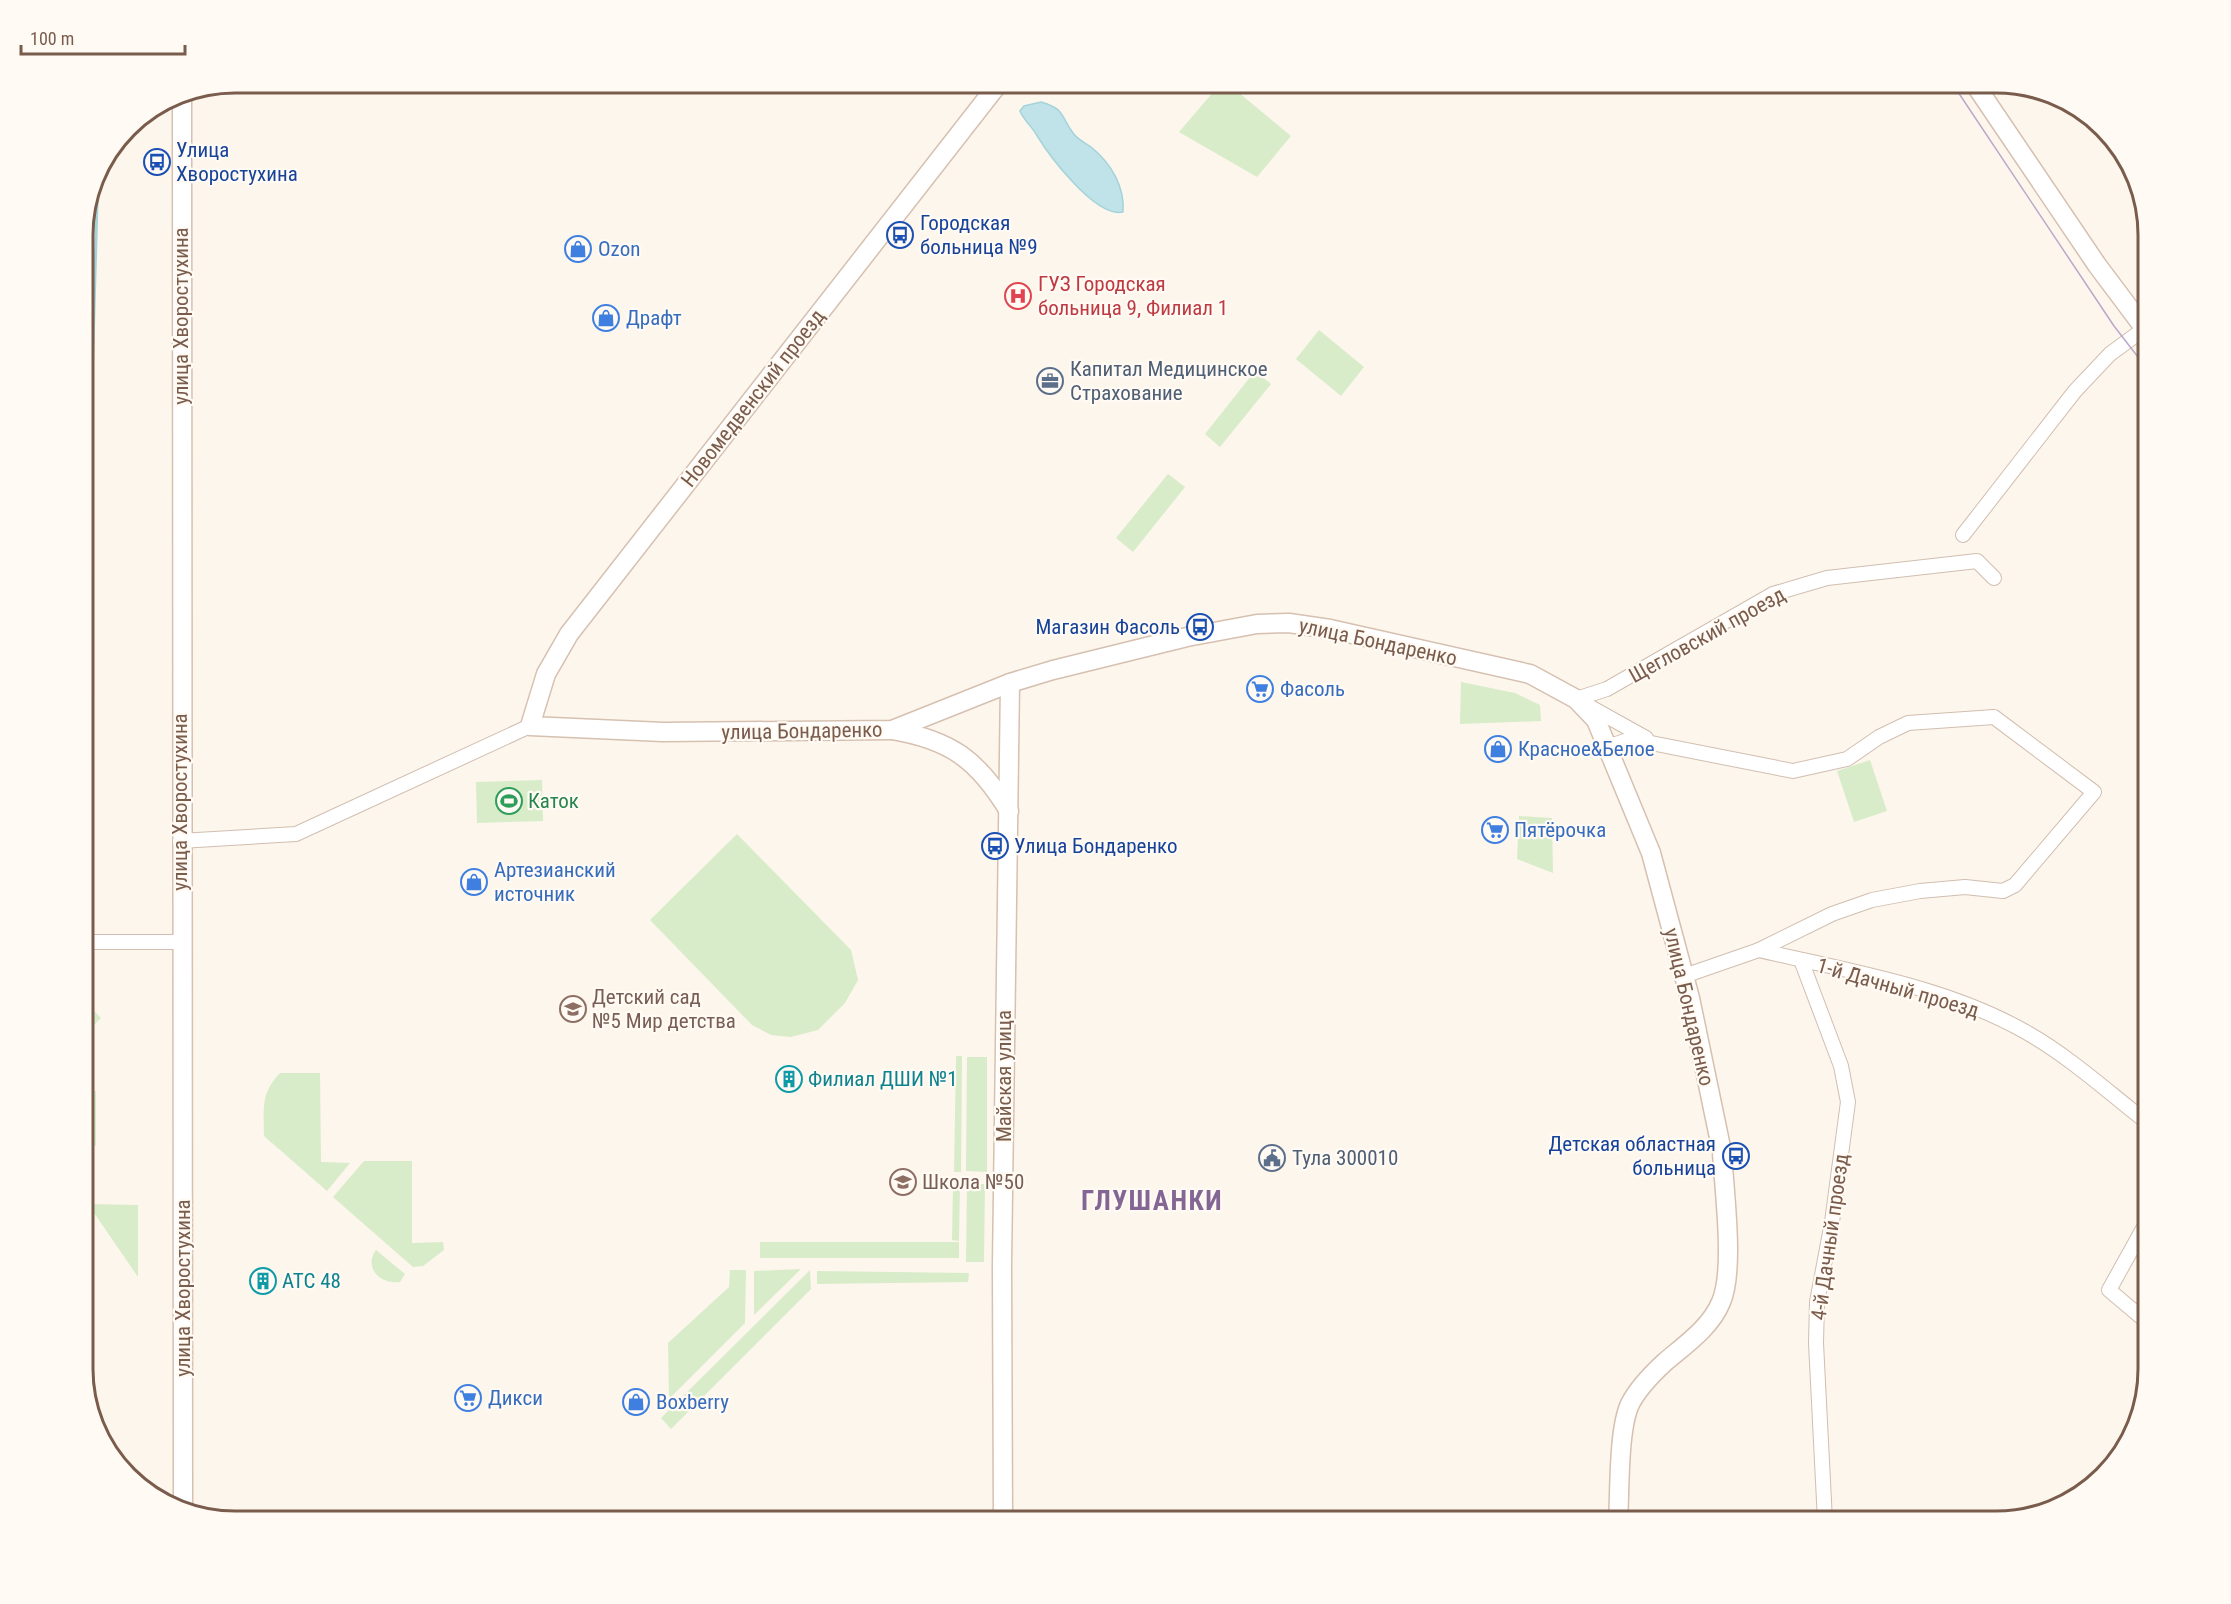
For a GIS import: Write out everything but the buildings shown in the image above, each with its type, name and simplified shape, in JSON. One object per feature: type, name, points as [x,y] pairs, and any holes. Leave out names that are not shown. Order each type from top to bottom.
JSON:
[{"type":"street","name":"Новомедвенский проезд","points":[[531,726],[546,674],[569,634],[990,93]]},
{"type":"street","points":[[1981,93],[2097,264],[2138,320]]},
{"type":"street","name":"улица Хворостухина","points":[[182,104],[180,840],[183,1501]]},
{"type":"street","points":[[1963,535],[2088,378],[2110,354],[2138,336]]},
{"type":"street","name":"Щегловский проезд","points":[[1576,699],[1607,689],[1773,594],[1827,578],[1977,561],[1994,578]]},
{"type":"street","name":"улица Бондаренко","points":[[180,840],[296,834],[531,726],[663,732],[892,730],[1010,683],[1187,637],[1257,624],[1289,623],[1330,629],[1530,674],[1576,699],[1596,720],[1651,853],[1684,976],[1722,1152],[1727,1272],[1721,1302],[1705,1326],[1638,1390],[1629,1406],[1623,1437],[1619,1511]]},
{"type":"street","name":"Майская улица","points":[[1003,1511],[1002,1265],[1010,683]]},
{"type":"street","points":[[1576,699],[1656,743]]},
{"type":"street","points":[[1607,747],[1631,739],[1793,771],[1847,759],[1879,737],[1908,723],[1994,717],[2094,792],[2015,885],[2003,891],[1965,887],[1920,891],[1872,900],[1832,914],[1759,950],[1684,976]]},
{"type":"street","points":[[892,730],[926,736],[958,753],[985,777],[1008,811]]},
{"type":"street","points":[[93,942],[181,942]]},
{"type":"street","name":"1-й Дачный проезд","points":[[1759,950],[1931,993],[2014,1026],[2048,1046],[2138,1115]]},
{"type":"street","name":"4-й Дачный проезд","points":[[1801,960],[1841,1066],[1848,1102],[1832,1221],[1817,1302],[1816,1343],[1824,1511]]},
{"type":"street","points":[[2138,1238],[2109,1290],[2138,1315]]},
{"type":"green space","points":[[1212,93],[1239,93],[1291,136],[1257,177],[1179,132]]},
{"type":"green space","points":[[1319,330],[1364,367],[1341,396],[1296,359]]},
{"type":"green space","points":[[1255,371],[1271,384],[1220,447],[1205,434]]},
{"type":"green space","points":[[1168,474],[1185,487],[1133,552],[1116,538]]},
{"type":"green space","points":[[1461,682],[1515,693],[1540,705],[1541,721],[1460,724]]},
{"type":"green space","points":[[1870,760],[1887,811],[1854,822],[1837,771]]},
{"type":"green space","name":"Каток","points":[[542,780],[543,821],[477,823],[476,782]]},
{"type":"green space","points":[[1519,816],[1552,818],[1553,873],[1517,859]]},
{"type":"green space","points":[[737,834],[851,950],[858,980],[845,1003],[818,1030],[791,1037],[771,1035],[752,1025],[650,920]]},
{"type":"green space","points":[[93,1010],[101,1018],[93,1026]]},
{"type":"green space","points":[[956,1056],[962,1056],[961,1172],[954,1172]]},
{"type":"green space","points":[[967,1057],[987,1057],[987,1172],[966,1171]]},
{"type":"green space","points":[[280,1073],[320,1073],[321,1162],[350,1163],[327,1191],[264,1136],[264,1102],[269,1088]]},
{"type":"green space","points":[[93,1091],[96,1091],[96,1146],[93,1146]]},
{"type":"green space","points":[[364,1161],[412,1161],[412,1243],[443,1242],[444,1250],[423,1266],[413,1267],[333,1197]]},
{"type":"green space","points":[[967,1184],[985,1184],[984,1262],[966,1262]]},
{"type":"green space","points":[[953,1186],[960,1186],[959,1241],[952,1240]]},
{"type":"green space","points":[[93,1204],[138,1205],[138,1277],[93,1211]]},
{"type":"green space","points":[[760,1242],[959,1242],[959,1258],[760,1258]]},
{"type":"green space","points":[[376,1250],[405,1274],[400,1282],[386,1281],[376,1274],[372,1263]]},
{"type":"green space","points":[[801,1269],[754,1315],[754,1271]]},
{"type":"green space","points":[[730,1270],[746,1270],[745,1323],[669,1399],[668,1343],[729,1287]]},
{"type":"green space","points":[[810,1270],[811,1289],[671,1429],[661,1418]]},
{"type":"green space","points":[[817,1271],[969,1273],[968,1282],[817,1284]]},
{"type":"water","points":[[1041,102],[1058,110],[1075,135],[1105,160],[1119,185],[1123,212],[1112,211],[1099,205],[1061,169],[1020,111],[1024,106]]},
{"type":"waterway","points":[[93,344],[97,202]]},
{"type":"tram line","points":[[1959,93],[2114,326],[2138,357]]},
{"type":"place","name":"Улица Хворостухина","points":[[157,162]]},
{"type":"place","name":"Городская больница №9","points":[[900,235]]},
{"type":"place","name":"Ozon","points":[[578,249]]},
{"type":"place","name":"ГУЗ Городская больница 9, Филиал 1","points":[[1018,296]]},
{"type":"place","name":"Драфт","points":[[606,318]]},
{"type":"place","name":"Капитал Медицинское Страхование","points":[[1050,381]]},
{"type":"place","name":"Магазин Фасоль","points":[[1200,627]]},
{"type":"place","name":"Фасоль","points":[[1260,689]]},
{"type":"place","name":"Красное&Белое","points":[[1498,749]]},
{"type":"place","name":"Каток","points":[[509,801]]},
{"type":"place","name":"Пятёрочка","points":[[1495,830]]},
{"type":"place","name":"Улица Бондаренко","points":[[995,846]]},
{"type":"place","name":"Артезианский источник","points":[[474,882]]},
{"type":"place","name":"Детский сад №5 Мир детства","points":[[573,1009]]},
{"type":"place","name":"Филиал ДШИ №1","points":[[789,1079]]},
{"type":"place","name":"Детская областная больница","points":[[1736,1156]]},
{"type":"place","name":"Тула 300010","points":[[1272,1158]]},
{"type":"place","name":"Школа №50","points":[[903,1182]]},
{"type":"place","name":"АТС 48","points":[[263,1281]]},
{"type":"place","name":"Дикси","points":[[468,1398]]},
{"type":"place","name":"Boxberry","points":[[636,1402]]},
{"type":"district","name":"ГЛУШАНКИ","points":[[1152,1201]]}]
